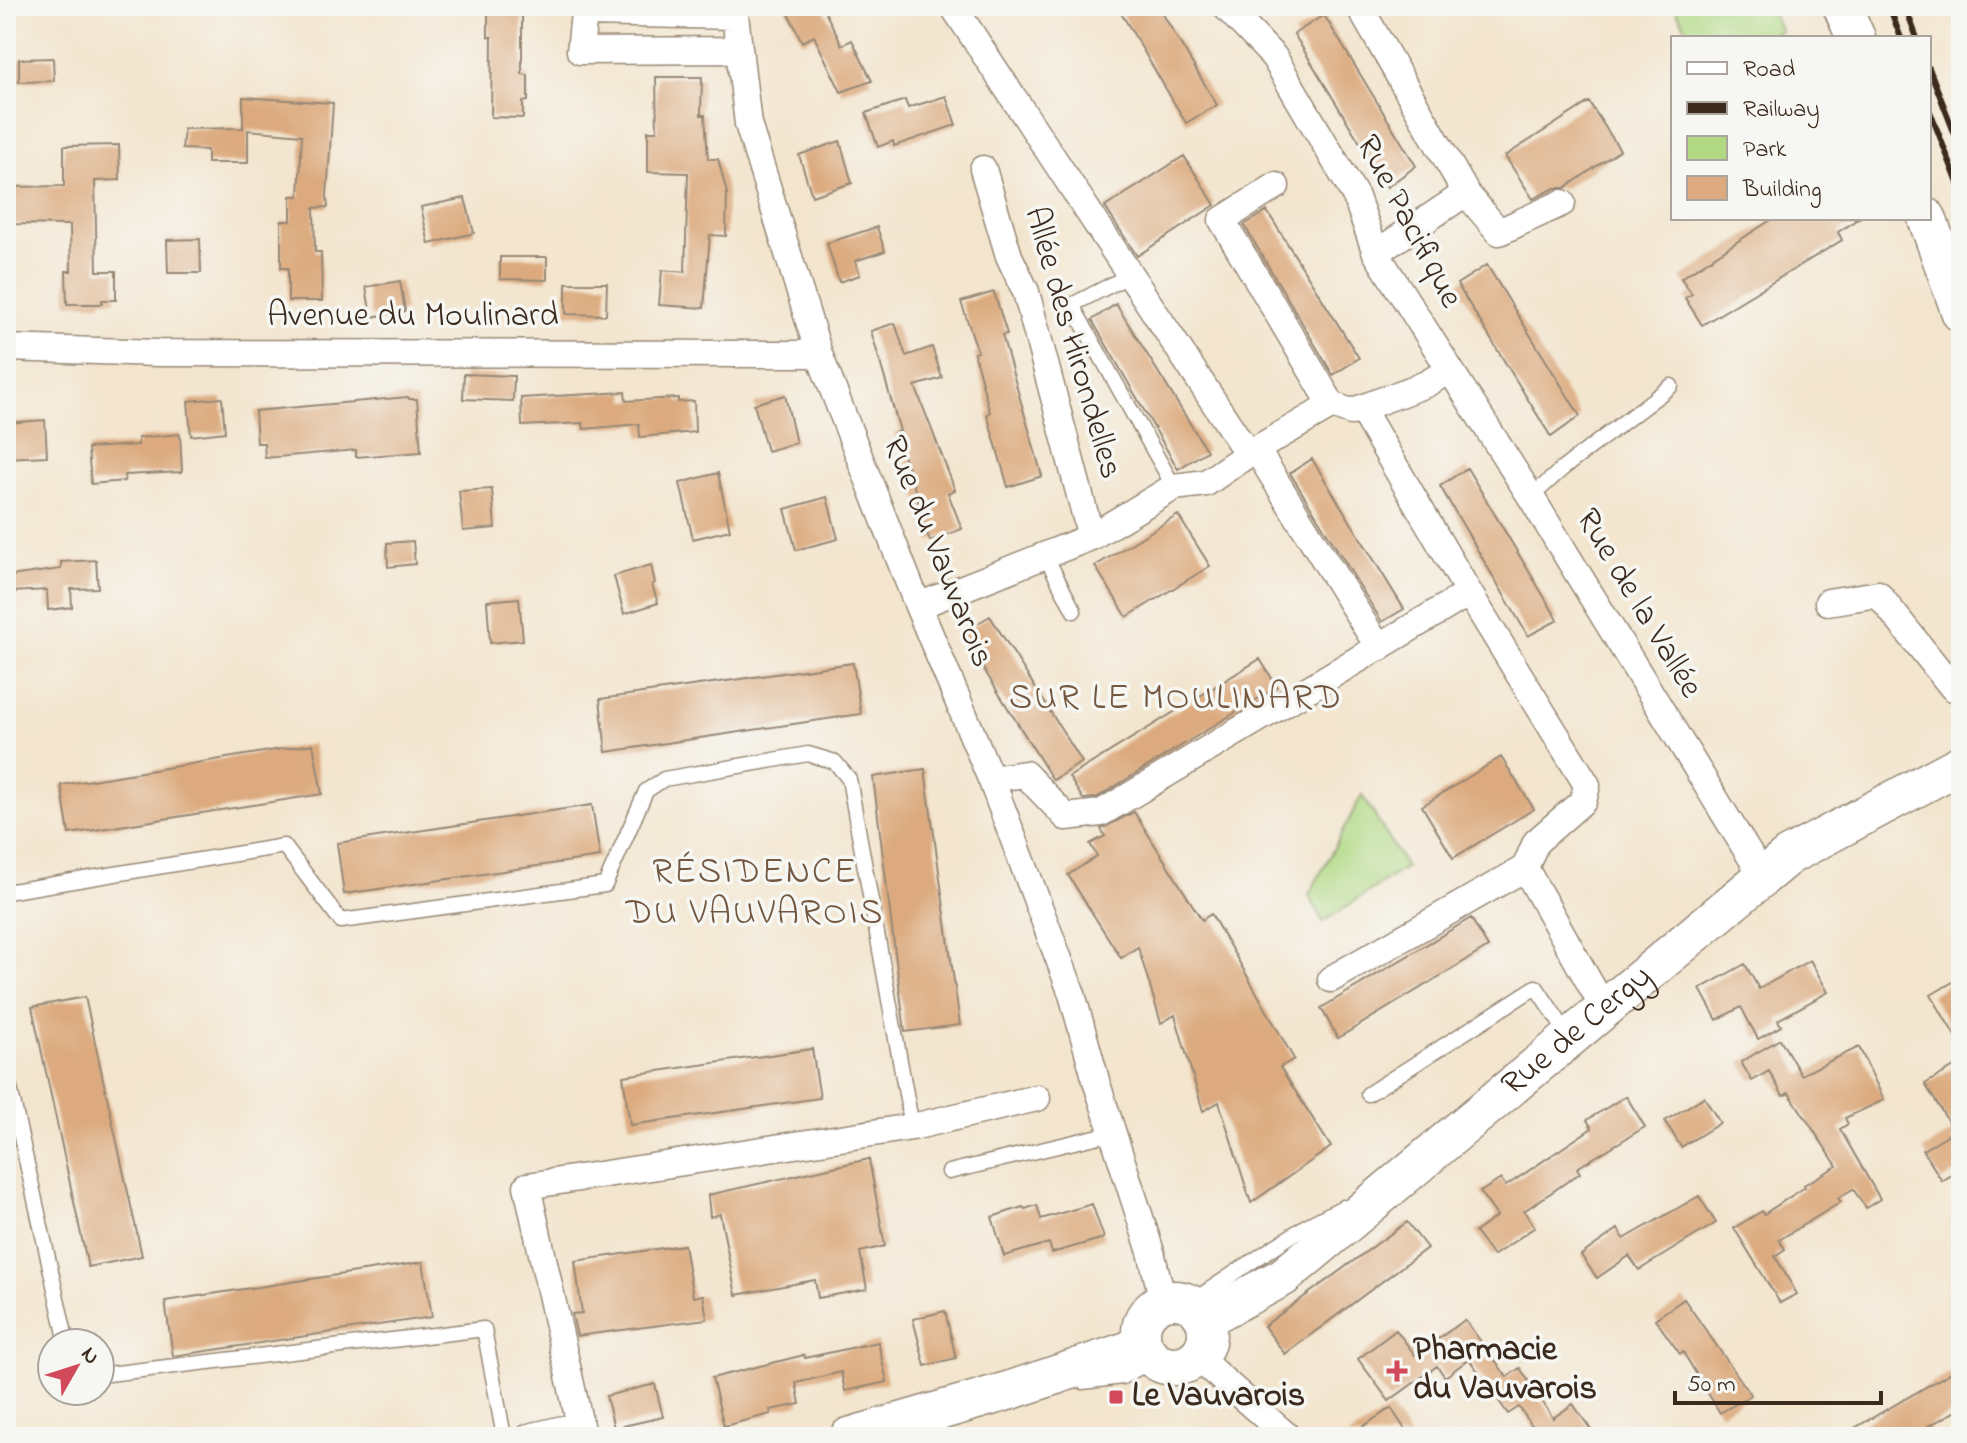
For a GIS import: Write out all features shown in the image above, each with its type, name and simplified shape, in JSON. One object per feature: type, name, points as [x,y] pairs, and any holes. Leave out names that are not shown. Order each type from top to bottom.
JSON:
[{"type":"street","points":[[953,6],[1130,275],[1252,452],[1379,648]]},
{"type":"street","name":"Rue Pacifique","points":[[1225,6],[1274,57],[1356,197],[1376,253],[1450,370]]},
{"type":"street","points":[[1359,6],[1466,193],[1499,232],[1562,203]]},
{"type":"street","points":[[1842,6],[1855,36]]},
{"type":"street","points":[[734,11],[584,13],[580,51],[738,50]]},
{"type":"street","name":"Rue du Vauvarois","points":[[734,11],[748,124],[819,354],[918,606],[991,779],[1072,994],[1112,1133],[1151,1252],[1186,1307]]},
{"type":"street","name":"Allée des Hirondelles","points":[[983,169],[1009,256],[1026,292],[1091,537]]},
{"type":"street","points":[[1276,186],[1222,220],[1332,405],[1351,412],[1426,384],[1450,370]]},
{"type":"street","points":[[1376,253],[1466,193]]},
{"type":"street","points":[[1928,220],[1961,313]]},
{"type":"street","name":"Avenue du Moulinard","points":[[6,348],[158,353],[819,354]]},
{"type":"street","name":"Rue de la Vallée","points":[[1450,370],[1763,877]]},
{"type":"street","points":[[918,606],[1091,537],[1174,487],[1206,483],[1332,405]]},
{"type":"street","points":[[1331,979],[1525,868],[1536,842],[1583,801],[1587,785],[1469,593],[1361,408]]},
{"type":"street","points":[[991,779],[1025,774],[1066,817],[1101,813],[1469,593]]},
{"type":"street","points":[[1828,602],[1878,594],[1953,688],[1961,690]]},
{"type":"street","name":"Rue de Cergy","points":[[1186,1307],[1283,1277],[1788,856],[1961,764]]},
{"type":"street","points":[[1525,868],[1597,996],[1607,1007]]},
{"type":"street","points":[[529,1437],[580,1425],[527,1186],[912,1127],[1037,1098]]},
{"type":"street","points":[[1186,1307],[1208,1335],[1206,1344],[1197,1357],[1183,1365],[1165,1366],[1148,1353],[1140,1331],[1143,1317],[1149,1310],[1186,1307]]},
{"type":"street","points":[[849,1437],[924,1421],[1011,1390],[1148,1353]]},
{"type":"street","points":[[1197,1357],[1288,1437]]},
{"type":"lane","points":[[1130,275],[1072,305],[1174,487]]},
{"type":"lane","points":[[1531,497],[1562,469],[1671,386]]},
{"type":"lane","points":[[1045,555],[1074,611]]},
{"type":"lane","points":[[6,892],[284,846],[341,921],[605,885],[646,791],[664,779],[808,754],[835,762],[849,779],[912,1127]]},
{"type":"lane","points":[[1368,1094],[1536,987],[1570,1038]]},
{"type":"lane","points":[[6,1070],[63,1327]]},
{"type":"lane","points":[[949,1172],[1112,1133]]},
{"type":"lane","points":[[116,1373],[484,1329],[504,1437]]},
{"type":"green space","points":[[1674,6],[1769,6],[1781,31],[1770,36],[1690,36]]},
{"type":"green space","points":[[1362,795],[1406,867],[1323,922],[1309,895]]},
{"type":"building","points":[[488,6],[522,6],[522,74],[528,75],[528,101],[523,102],[523,118],[491,117],[492,37],[488,37]]},
{"type":"building","points":[[785,6],[822,6],[842,45],[852,40],[872,81],[841,92],[814,36],[802,42]]},
{"type":"building","points":[[1117,6],[1158,6],[1217,105],[1186,123]]},
{"type":"building","points":[[1324,15],[1416,166],[1387,187],[1294,34]]},
{"type":"building","points":[[53,58],[54,81],[19,82],[19,59]]},
{"type":"building","points":[[656,77],[702,77],[701,115],[705,115],[708,159],[718,159],[727,193],[726,236],[710,235],[704,308],[659,305],[662,270],[685,272],[688,173],[648,172],[648,131],[657,131]]},
{"type":"building","points":[[946,96],[956,125],[894,146],[893,141],[878,147],[866,113],[905,100],[908,108]]},
{"type":"building","points":[[243,97],[333,103],[328,207],[314,208],[315,252],[321,252],[322,301],[288,301],[288,268],[281,268],[281,221],[291,221],[291,196],[299,196],[302,135],[248,130],[248,163],[207,163],[207,150],[182,149],[184,129],[243,128]]},
{"type":"building","points":[[1589,102],[1620,150],[1565,188],[1555,188],[1533,199],[1505,156]]},
{"type":"building","points":[[840,141],[852,183],[812,196],[799,155]]},
{"type":"building","points":[[119,145],[120,180],[95,181],[97,271],[116,271],[116,300],[102,300],[102,304],[67,304],[66,271],[71,271],[70,225],[13,224],[13,187],[64,186],[64,146]]},
{"type":"building","points":[[1184,156],[1215,205],[1137,256],[1105,207]]},
{"type":"building","points":[[465,198],[474,233],[429,244],[421,207]]},
{"type":"building","points":[[1267,211],[1359,358],[1333,375],[1244,225]]},
{"type":"building","points":[[1771,220],[1856,220],[1838,232],[1842,240],[1702,325],[1685,298],[1692,294],[1681,278]]},
{"type":"building","points":[[877,227],[885,251],[855,261],[860,275],[839,282],[827,243]]},
{"type":"building","points":[[200,239],[201,273],[168,273],[167,240]]},
{"type":"building","points":[[500,257],[547,257],[547,280],[500,279]]},
{"type":"building","points":[[1487,265],[1580,416],[1551,437],[1457,284]]},
{"type":"building","points":[[400,281],[405,311],[371,317],[366,287]]},
{"type":"building","points":[[566,283],[607,283],[606,315],[566,314]]},
{"type":"building","points":[[994,292],[1007,334],[1002,335],[1042,476],[1008,487],[987,414],[990,413],[974,353],[978,352],[961,302]]},
{"type":"building","points":[[1116,304],[1207,451],[1178,469],[1092,320]]},
{"type":"building","points":[[895,323],[906,356],[932,347],[942,378],[915,386],[955,490],[948,493],[962,529],[930,541],[894,433],[900,431],[871,331]]},
{"type":"building","points":[[464,374],[514,376],[513,401],[463,399]]},
{"type":"building","points":[[625,392],[626,401],[678,398],[678,402],[694,401],[695,432],[640,437],[639,424],[584,429],[583,423],[522,426],[521,398]]},
{"type":"building","points":[[785,395],[796,443],[767,451],[754,404]]},
{"type":"building","points":[[408,397],[417,399],[421,452],[356,457],[356,450],[265,458],[264,443],[257,443],[255,411]]},
{"type":"building","points":[[222,398],[225,432],[191,436],[188,401]]},
{"type":"building","points":[[45,420],[47,456],[6,458],[6,423]]},
{"type":"building","points":[[180,434],[182,472],[125,475],[124,481],[91,484],[88,448],[138,445],[138,438]]},
{"type":"building","points":[[1312,459],[1404,609],[1382,622],[1290,473]]},
{"type":"building","points":[[1467,468],[1558,620],[1528,636],[1440,486]]},
{"type":"building","points":[[718,473],[730,530],[693,539],[680,483]]},
{"type":"building","points":[[492,489],[495,528],[463,531],[459,491]]},
{"type":"building","points":[[827,497],[838,539],[796,550],[785,509]]},
{"type":"building","points":[[1178,515],[1210,566],[1127,617],[1095,566]]},
{"type":"building","points":[[413,541],[415,564],[388,567],[387,543]]},
{"type":"building","points":[[96,560],[98,588],[71,589],[72,607],[48,610],[47,590],[12,592],[10,576],[61,569],[61,562]]},
{"type":"building","points":[[651,565],[655,583],[652,585],[658,603],[624,614],[614,576]]},
{"type":"building","points":[[519,598],[523,640],[490,643],[487,601]]},
{"type":"building","points":[[990,616],[1082,762],[1053,780],[961,633]]},
{"type":"building","points":[[1260,659],[1277,687],[1096,798],[1083,799],[1069,777]]},
{"type":"building","points":[[853,663],[861,714],[606,752],[600,699]]},
{"type":"building","points":[[313,744],[322,794],[69,834],[61,785]]},
{"type":"building","points":[[1501,757],[1534,809],[1453,858],[1422,806]]},
{"type":"building","points":[[925,769],[960,1025],[905,1032],[873,777]]},
{"type":"building","points":[[592,805],[600,857],[344,894],[337,843]]},
{"type":"building","points":[[1134,812],[1202,920],[1211,914],[1294,1059],[1280,1067],[1331,1147],[1251,1203],[1219,1102],[1203,1111],[1175,1015],[1161,1023],[1138,947],[1121,958],[1068,875],[1097,856],[1090,844],[1105,836],[1101,829]]},
{"type":"building","points":[[1471,918],[1488,947],[1338,1038],[1321,1008]]},
{"type":"building","points":[[1810,960],[1828,992],[1778,1020],[1781,1026],[1758,1039],[1741,1007],[1717,1020],[1700,989],[1745,964],[1759,989]]},
{"type":"building","points":[[1961,977],[1961,1046],[1931,995]]},
{"type":"building","points":[[85,997],[142,1256],[88,1267],[32,1007]]},
{"type":"building","points":[[1780,1039],[1801,1075],[1859,1047],[1884,1100],[1845,1118],[1848,1124],[1840,1129],[1880,1199],[1866,1208],[1853,1189],[1838,1198],[1841,1202],[1779,1240],[1785,1249],[1775,1256],[1797,1294],[1780,1303],[1734,1228],[1762,1211],[1764,1214],[1837,1166],[1789,1093],[1783,1096],[1769,1071],[1752,1081],[1741,1062]]},
{"type":"building","points":[[812,1049],[820,1098],[630,1125],[623,1076]]},
{"type":"building","points":[[1961,1063],[1961,1169],[1942,1181],[1923,1150],[1954,1131],[1925,1084]]},
{"type":"building","points":[[1626,1096],[1645,1127],[1577,1168],[1580,1173],[1524,1211],[1535,1227],[1493,1256],[1475,1232],[1497,1216],[1480,1192],[1501,1179],[1506,1186],[1592,1128],[1587,1120]]},
{"type":"building","points":[[1704,1097],[1720,1123],[1681,1147],[1665,1121]]},
{"type":"building","points":[[869,1159],[885,1246],[860,1252],[867,1289],[818,1298],[815,1280],[736,1295],[720,1214],[710,1217],[708,1195]]},
{"type":"building","points":[[1699,1196],[1716,1223],[1639,1270],[1629,1256],[1597,1278],[1581,1255],[1618,1229],[1624,1239]]},
{"type":"building","points":[[1092,1204],[1104,1238],[1052,1253],[1049,1243],[1004,1256],[992,1217],[1037,1205],[1041,1219]]},
{"type":"building","points":[[1407,1222],[1427,1248],[1285,1354],[1264,1326]]},
{"type":"building","points":[[684,1245],[693,1297],[703,1295],[707,1319],[577,1336],[572,1314],[582,1313],[575,1261]]},
{"type":"building","points":[[423,1262],[432,1317],[173,1356],[165,1301]]},
{"type":"building","points":[[1684,1299],[1751,1395],[1720,1413],[1683,1352],[1680,1354],[1655,1319]]},
{"type":"building","points":[[945,1311],[956,1358],[925,1366],[913,1319]]},
{"type":"building","points":[[1465,1320],[1507,1377],[1520,1368],[1553,1418],[1573,1404],[1596,1437],[1526,1437],[1535,1430],[1519,1407],[1508,1414],[1469,1359],[1445,1377],[1437,1366],[1389,1401],[1358,1359],[1396,1330],[1415,1355]]},
{"type":"building","points":[[878,1342],[887,1382],[845,1391],[841,1372],[796,1383],[800,1404],[770,1410],[771,1414],[724,1426],[712,1378],[804,1355],[805,1358]]},
{"type":"building","points":[[1952,1372],[1961,1390],[1961,1409],[1928,1426],[1930,1431],[1919,1437],[1839,1437]]},
{"type":"building","points":[[655,1384],[663,1417],[614,1428],[606,1396]]},
{"type":"building","points":[[1391,1408],[1410,1437],[1347,1437]]},
{"type":"railway","points":[[1889,6],[1900,36]]},
{"type":"railway","points":[[1905,6],[1916,36]]},
{"type":"railway","points":[[1931,73],[1961,150]]},
{"type":"railway","points":[[1931,114],[1961,191]]},
{"type":"place","name":"Pharmacie du Vauvarois","points":[[1397,1371]]},
{"type":"place","name":"Le Vauvarois","points":[[1116,1397]]},
{"type":"district","name":"SUR LE MOULINARD","points":[[1176,699]]},
{"type":"district","name":"RÉSIDENCE DU VAUVAROIS","points":[[755,894]]}]
